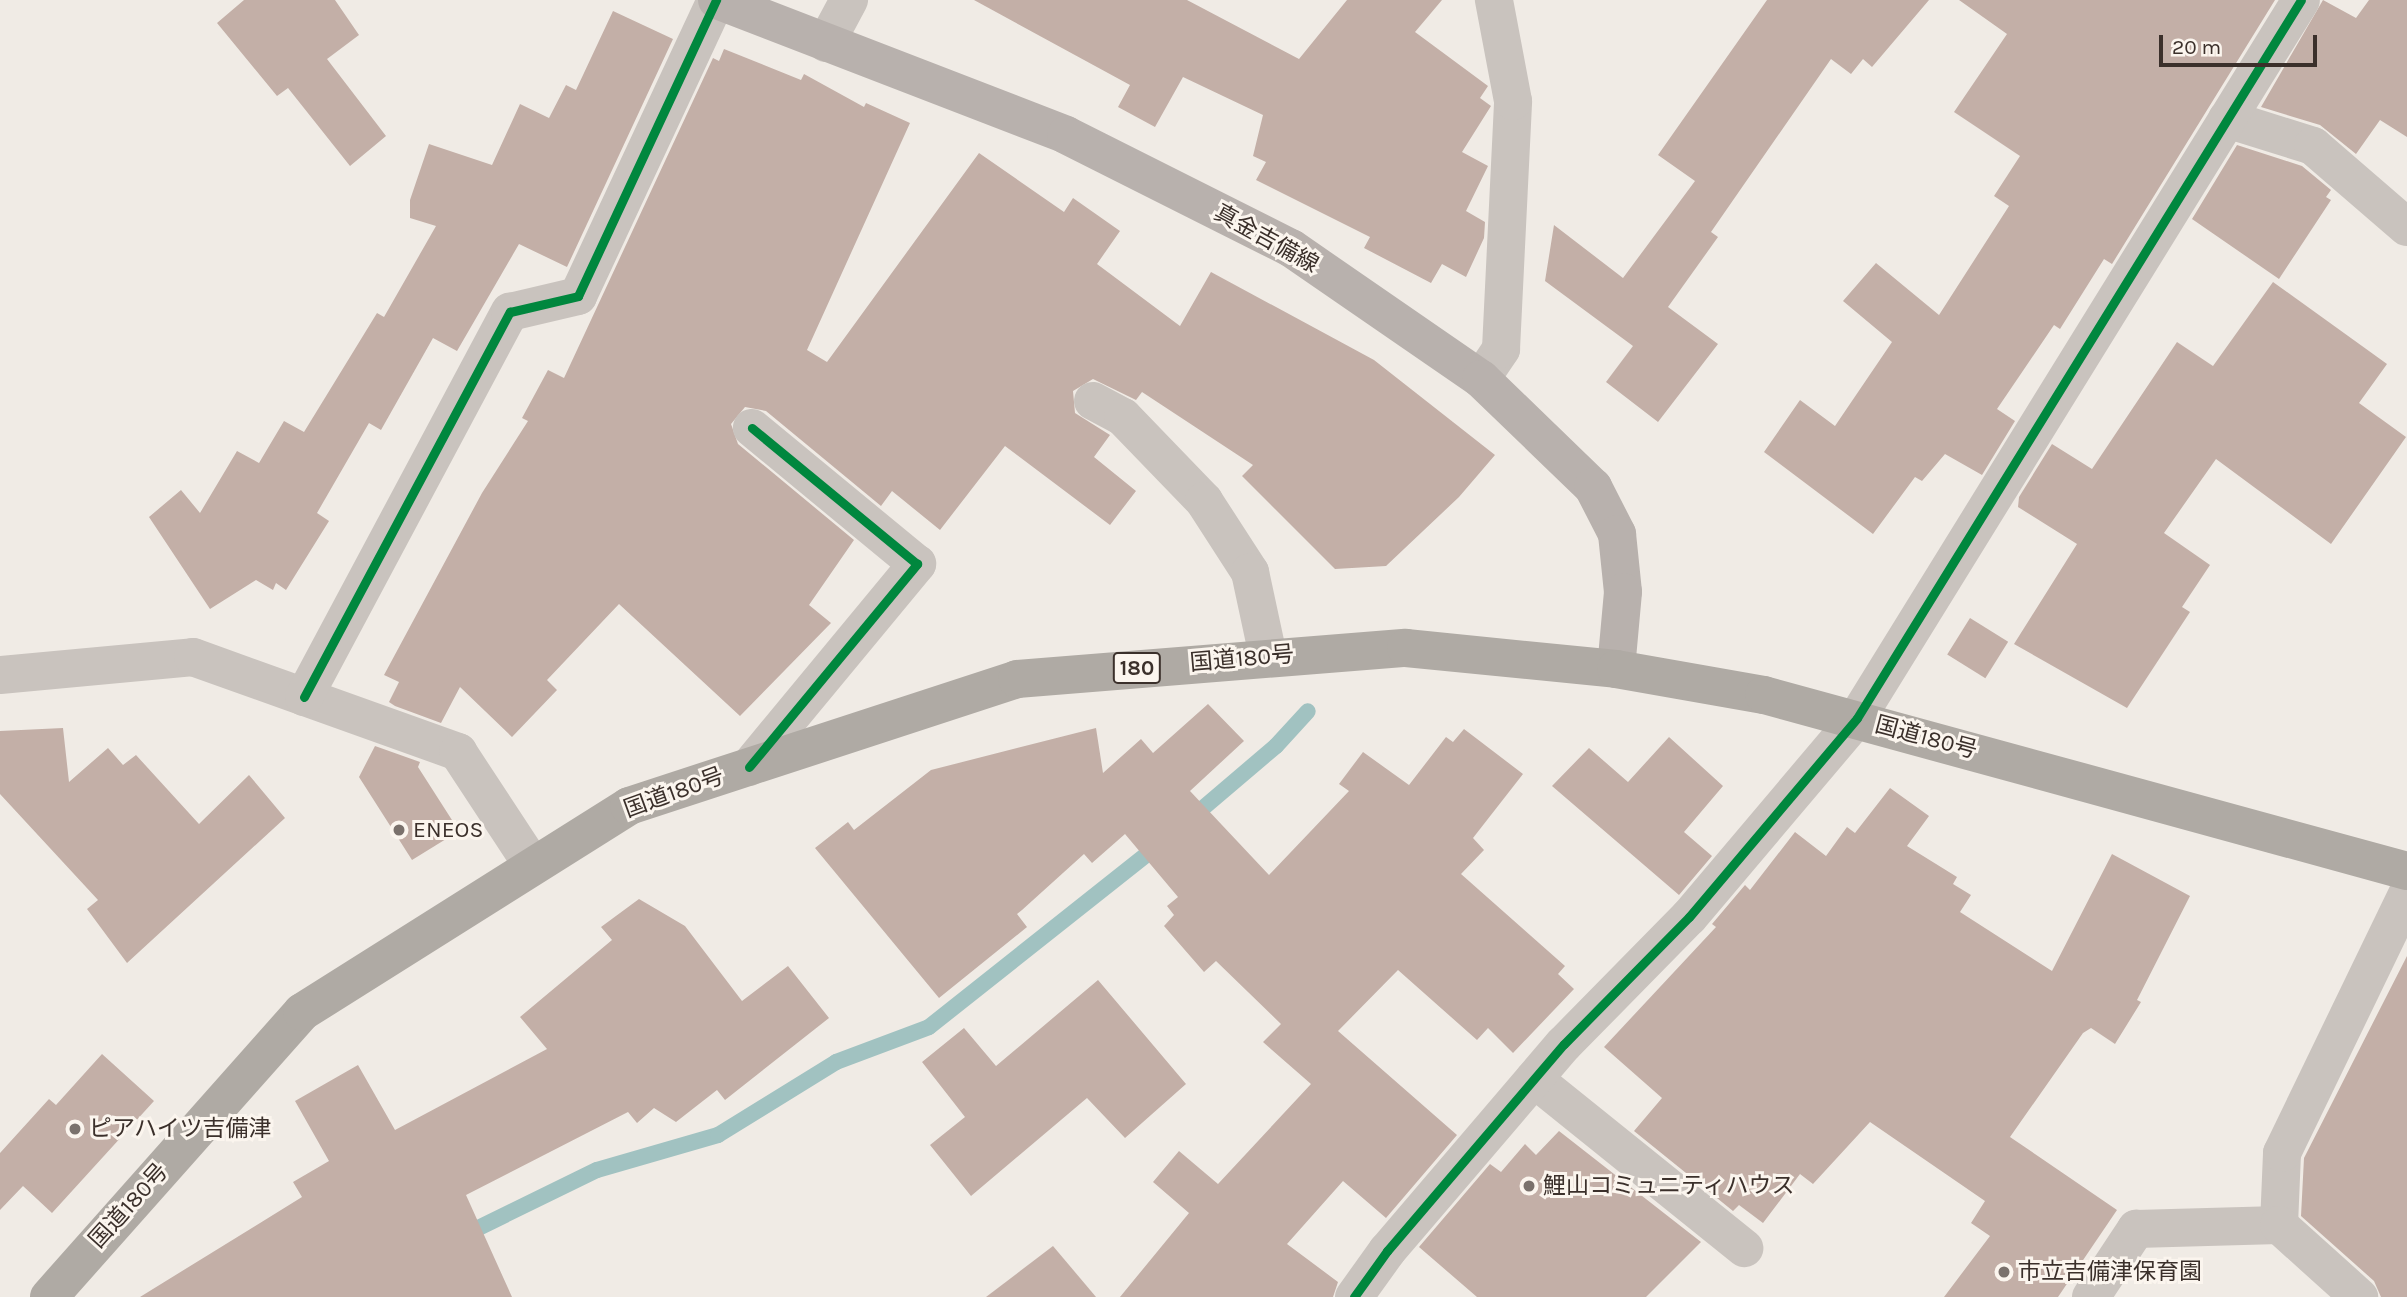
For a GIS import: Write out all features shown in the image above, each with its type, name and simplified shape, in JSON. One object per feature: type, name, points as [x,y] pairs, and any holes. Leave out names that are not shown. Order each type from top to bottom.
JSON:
[{"type":"highway","name":"国道180号","points":[[49,1297],[302,1012],[629,806],[1017,678],[1268,656],[1406,648],[1615,669],[1764,695],[1857,718],[2407,871]]},
{"type":"main road","name":"真金吉備線","points":[[716,0],[1066,135],[1291,248],[1481,379],[1593,487],[1617,534],[1623,592],[1615,669]]},
{"type":"street","points":[[304,697],[510,312],[578,296],[716,0]]},
{"type":"street","points":[[826,43],[849,0]]},
{"type":"street","points":[[1481,379],[1501,349],[1513,101],[1494,0]]},
{"type":"street","points":[[1354,1297],[1534,1079],[1689,916],[1857,718],[2301,0]]},
{"type":"street","points":[[2227,119],[2313,146],[2407,228]]},
{"type":"street","points":[[1093,401],[1123,417],[1204,501],[1250,572],[1268,656]]},
{"type":"street","points":[[749,767],[917,564],[752,428]]},
{"type":"street","points":[[0,675],[193,657],[458,752],[533,866]]},
{"type":"street","points":[[2278,1226],[2282,1153],[2407,894]]},
{"type":"street","points":[[1534,1079],[1744,1248]]},
{"type":"street","points":[[2091,1297],[2136,1229],[2278,1226],[2359,1297]]},
{"type":"building","points":[[244,0],[335,0],[359,35],[327,59],[386,136],[350,166],[288,88],[277,96],[217,23]]},
{"type":"building","points":[[974,0],[1187,0],[1299,59],[1347,0],[1442,0],[1415,32],[1488,86],[1480,98],[1491,106],[1462,152],[1488,166],[1466,211],[1485,222],[1484,238],[1466,277],[1442,264],[1431,283],[1364,248],[1370,237],[1256,180],[1266,162],[1253,156],[1263,115],[1183,77],[1155,127],[1118,107],[1130,85]]},
{"type":"building","points":[[1767,0],[1929,0],[1872,67],[1863,59],[1851,74],[1831,59],[1711,232],[1718,237],[1668,307],[1718,344],[1658,422],[1606,382],[1633,346],[1545,281],[1554,225],[1623,278],[1695,181],[1658,155]]},
{"type":"building","points":[[1959,0],[2275,0],[2112,264],[2104,259],[2060,329],[2054,325],[1997,409],[2015,421],[1982,475],[1945,454],[1922,481],[1915,477],[1873,534],[1764,452],[1800,400],[1835,426],[1892,342],[1843,301],[1876,263],[1939,315],[2009,206],[1994,196],[2020,156],[1954,112],[2007,34]]},
{"type":"building","points":[[2323,0],[2356,18],[2369,0],[2407,0],[2407,137],[2380,120],[2356,154],[2320,125],[2261,107]]},
{"type":"building","points":[[613,11],[673,39],[567,267],[519,244],[457,351],[433,338],[381,430],[369,423],[317,513],[329,521],[286,590],[276,583],[273,590],[256,580],[210,609],[149,517],[181,490],[200,513],[237,451],[259,463],[284,421],[304,432],[377,313],[384,317],[436,226],[410,218],[410,200],[429,144],[492,165],[520,104],[549,118],[566,85],[576,90]]},
{"type":"building","points":[[724,49],[801,80],[804,74],[864,107],[866,103],[910,123],[807,350],[827,362],[979,153],[1064,212],[1073,198],[1120,231],[1097,264],[1180,326],[1211,272],[1374,360],[1495,455],[1459,497],[1386,566],[1335,569],[1242,476],[1253,465],[1142,392],[1136,400],[1093,379],[1073,391],[1075,413],[1110,435],[1094,457],[1136,491],[1110,525],[1005,446],[940,530],[892,491],[881,506],[766,411],[745,407],[731,424],[738,444],[854,540],[809,605],[831,623],[740,716],[619,604],[547,680],[557,690],[512,737],[460,687],[441,723],[395,706],[389,702],[399,682],[384,675],[482,493],[528,421],[522,418],[548,370],[564,378],[713,58],[719,61]]},
{"type":"building","points":[[2237,145],[2302,166],[2331,190],[2326,197],[2331,200],[2279,279],[2192,219]]},
{"type":"building","points":[[2273,282],[2387,364],[2359,403],[2406,437],[2331,544],[2216,459],[2164,533],[2210,565],[2182,607],[2190,612],[2127,708],[2014,644],[2077,544],[2018,507],[2019,497],[2052,444],[2092,469],[2177,342],[2213,366]]},
{"type":"building","points":[[1970,618],[2008,642],[1985,678],[1947,654]]},
{"type":"building","points":[[1208,704],[1244,741],[1190,791],[1269,875],[1349,791],[1339,784],[1363,752],[1409,785],[1446,737],[1453,742],[1464,729],[1523,774],[1473,838],[1484,850],[1461,874],[1565,966],[1558,974],[1574,989],[1513,1053],[1488,1028],[1477,1040],[1398,970],[1338,1031],[1457,1135],[1386,1218],[1343,1181],[1287,1244],[1338,1282],[1333,1297],[1120,1297],[1189,1213],[1153,1182],[1179,1151],[1218,1184],[1311,1084],[1263,1042],[1281,1024],[1216,961],[1204,972],[1164,926],[1174,915],[1167,906],[1178,897],[1125,834],[1092,863],[1084,854],[1017,914],[1027,927],[939,998],[815,848],[848,822],[854,830],[931,770],[1096,728],[1103,773],[1141,739],[1153,753]]},
{"type":"building","points":[[63,728],[69,782],[108,748],[123,765],[136,755],[199,824],[249,775],[285,818],[127,963],[87,909],[98,900],[0,794],[0,731]]},
{"type":"building","points":[[1669,737],[1723,786],[1684,832],[1712,856],[1679,895],[1552,786],[1589,748],[1628,782]]},
{"type":"building","points":[[375,746],[420,762],[418,767],[459,831],[412,860],[359,777]]},
{"type":"building","points":[[1890,788],[1929,816],[1907,846],[1957,877],[1953,884],[1971,895],[1960,912],[2052,971],[2112,854],[2190,896],[2137,1000],[2141,1002],[2115,1044],[2091,1028],[2083,1033],[2010,1137],[2117,1210],[2058,1297],[1944,1297],[1990,1236],[1971,1223],[1985,1201],[1870,1122],[1813,1184],[1800,1174],[1763,1223],[1739,1205],[1733,1211],[1634,1131],[1662,1098],[1604,1047],[1716,927],[1712,924],[1745,885],[1750,890],[1795,832],[1826,856],[1847,827],[1855,833]]},
{"type":"building","points":[[639,899],[685,926],[742,1001],[788,966],[829,1018],[725,1100],[717,1090],[676,1122],[654,1108],[637,1123],[628,1112],[466,1195],[512,1297],[140,1297],[302,1197],[293,1182],[329,1161],[295,1101],[358,1065],[395,1130],[547,1049],[520,1017],[612,940],[601,927]]},
{"type":"building","points":[[2407,956],[2407,1297],[2381,1297],[2374,1281],[2301,1216],[2304,1158]]},
{"type":"building","points":[[1098,980],[1186,1084],[1125,1138],[1087,1098],[971,1196],[930,1145],[965,1117],[922,1062],[964,1028],[996,1066]]},
{"type":"building","name":"ピアハイツ吉備津","points":[[102,1054],[154,1101],[52,1213],[23,1186],[0,1210],[0,1153],[49,1099],[56,1105]]},
{"type":"building","points":[[1559,1131],[1701,1242],[1646,1297],[1477,1297],[1419,1247],[1490,1164],[1501,1172],[1525,1144],[1536,1155]]},
{"type":"building","points":[[1053,1246],[1096,1297],[986,1297]]},
{"type":"waterway","points":[[1189,820],[1276,746],[1308,711]]},
{"type":"waterway","points":[[462,1236],[597,1170],[718,1135],[836,1062],[929,1027],[1161,843]]},
{"type":"cycle path","points":[[304,697],[510,312],[578,296],[716,0]]},
{"type":"cycle path","points":[[1354,1297],[1387,1251],[1564,1044],[1689,917],[1857,718],[2301,0]]},
{"type":"cycle path","points":[[749,767],[917,564],[752,428]]},
{"type":"place","name":"ENEOS","points":[[399,830]]},
{"type":"place","name":"ピアハイツ吉備津","points":[[75,1129]]},
{"type":"place","name":"鯉山コミュニティハウス","points":[[1529,1186]]},
{"type":"place","name":"市立吉備津保育園","points":[[2004,1272]]}]
